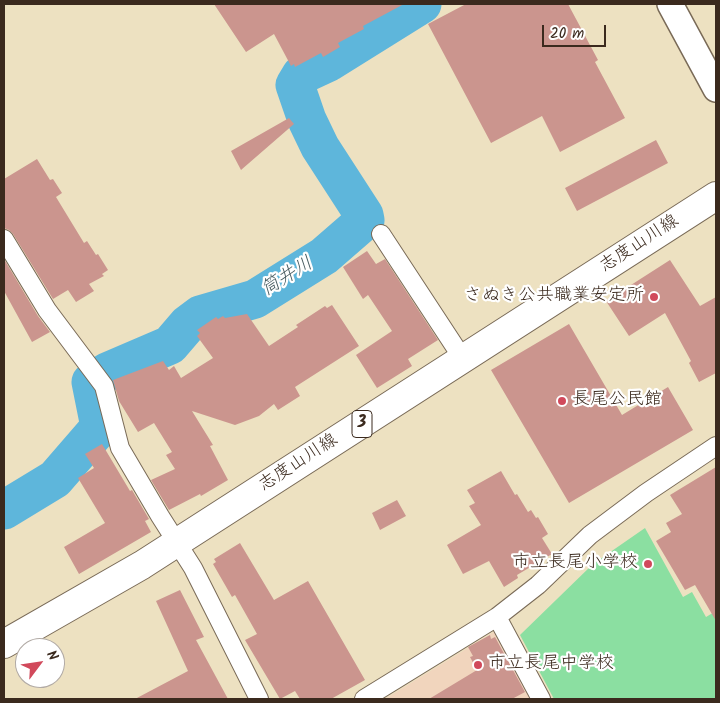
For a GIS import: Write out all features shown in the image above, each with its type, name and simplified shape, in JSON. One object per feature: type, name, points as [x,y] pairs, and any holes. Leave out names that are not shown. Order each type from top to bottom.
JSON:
[{"type":"main road","name":"志度山川線","points":[[4,644],[142,565],[716,196]]},
{"type":"street","points":[[670,4],[716,89]]},
{"type":"street","points":[[382,234],[463,359]]},
{"type":"street","points":[[4,239],[47,310],[104,386],[120,448],[176,543],[193,568],[259,699]]},
{"type":"street","points":[[364,699],[497,617],[538,585],[590,535],[716,446]]},
{"type":"street","points":[[497,617],[541,699]]},
{"type":"shaded area","name":"市立長尾中学校","points":[[497,630],[535,699],[385,699]]},
{"type":"green space","name":"市立長尾小学校","points":[[645,528],[683,597],[692,592],[706,617],[716,611],[716,699],[554,699],[520,635],[593,564]]},
{"type":"building","points":[[214,4],[404,4],[363,26],[364,29],[338,43],[340,47],[323,57],[321,53],[295,67],[294,64],[291,66],[274,34],[246,52]]},
{"type":"building","points":[[466,4],[568,4],[598,60],[595,62],[625,118],[560,152],[542,116],[491,143],[428,24]]},
{"type":"building","points":[[289,118],[294,124],[241,170],[231,151]]},
{"type":"building","points":[[656,140],[668,163],[577,211],[565,188]]},
{"type":"building","points":[[37,159],[50,180],[53,179],[62,193],[56,197],[84,243],[87,241],[108,270],[102,274],[104,276],[89,284],[94,291],[76,302],[68,290],[53,299],[13,234],[4,228],[4,179]]},
{"type":"building","points":[[367,251],[376,264],[385,259],[438,340],[408,359],[412,366],[377,388],[356,355],[392,331],[368,295],[363,299],[343,267]]},
{"type":"building","points":[[4,259],[38,316],[50,332],[32,342],[4,291]]},
{"type":"building","points":[[670,260],[700,306],[716,297],[716,373],[699,382],[689,363],[691,361],[665,313],[629,336],[606,301]]},
{"type":"building","points":[[332,305],[359,346],[295,387],[300,396],[278,410],[274,404],[259,416],[235,425],[192,411],[213,445],[210,446],[228,480],[201,496],[200,494],[169,510],[151,480],[175,469],[166,455],[172,452],[154,423],[138,432],[119,401],[113,380],[163,361],[169,370],[174,366],[181,378],[213,358],[197,336],[200,333],[197,330],[216,317],[218,319],[223,316],[225,318],[247,314],[269,346],[325,306],[327,308]]},
{"type":"building","name":"長尾公民館","points":[[569,324],[622,415],[668,387],[693,430],[569,503],[491,370]]},
{"type":"building","points":[[102,444],[149,519],[145,521],[151,532],[79,574],[64,547],[105,523],[78,478],[94,468],[85,454]]},
{"type":"building","points":[[716,467],[716,621],[695,585],[685,590],[656,541],[671,532],[666,523],[682,514],[670,495]]},
{"type":"building","points":[[501,471],[515,495],[517,494],[528,512],[531,510],[536,518],[538,517],[548,534],[542,538],[552,554],[517,575],[518,578],[504,587],[489,561],[463,574],[447,545],[481,525],[469,506],[475,503],[467,490]]},
{"type":"building","points":[[397,500],[406,516],[380,530],[372,513]]},
{"type":"building","points":[[240,543],[274,600],[308,581],[365,680],[331,699],[300,699],[295,691],[280,699],[245,640],[257,634],[235,595],[232,597],[213,564],[216,562],[214,559]]},
{"type":"building","points":[[180,590],[204,637],[196,640],[228,699],[135,699],[188,671],[156,601]]},
{"type":"building","points":[[490,635],[491,639],[495,637],[525,692],[512,699],[429,699],[477,670],[470,657],[473,656],[468,647]]},
{"type":"waterway","name":"筒井川","points":[[4,510],[55,479],[100,427],[91,382],[107,372],[170,345],[188,324],[200,315],[255,299],[324,256],[365,220],[364,215],[320,147],[307,120],[295,85],[301,75],[329,62],[422,4]]},
{"type":"place","name":"さぬき公共職業安定所","points":[[654,297]]},
{"type":"place","name":"長尾公民館","points":[[562,401]]},
{"type":"place","name":"市立長尾小学校","points":[[648,564]]},
{"type":"place","name":"市立長尾中学校","points":[[478,665]]}]
